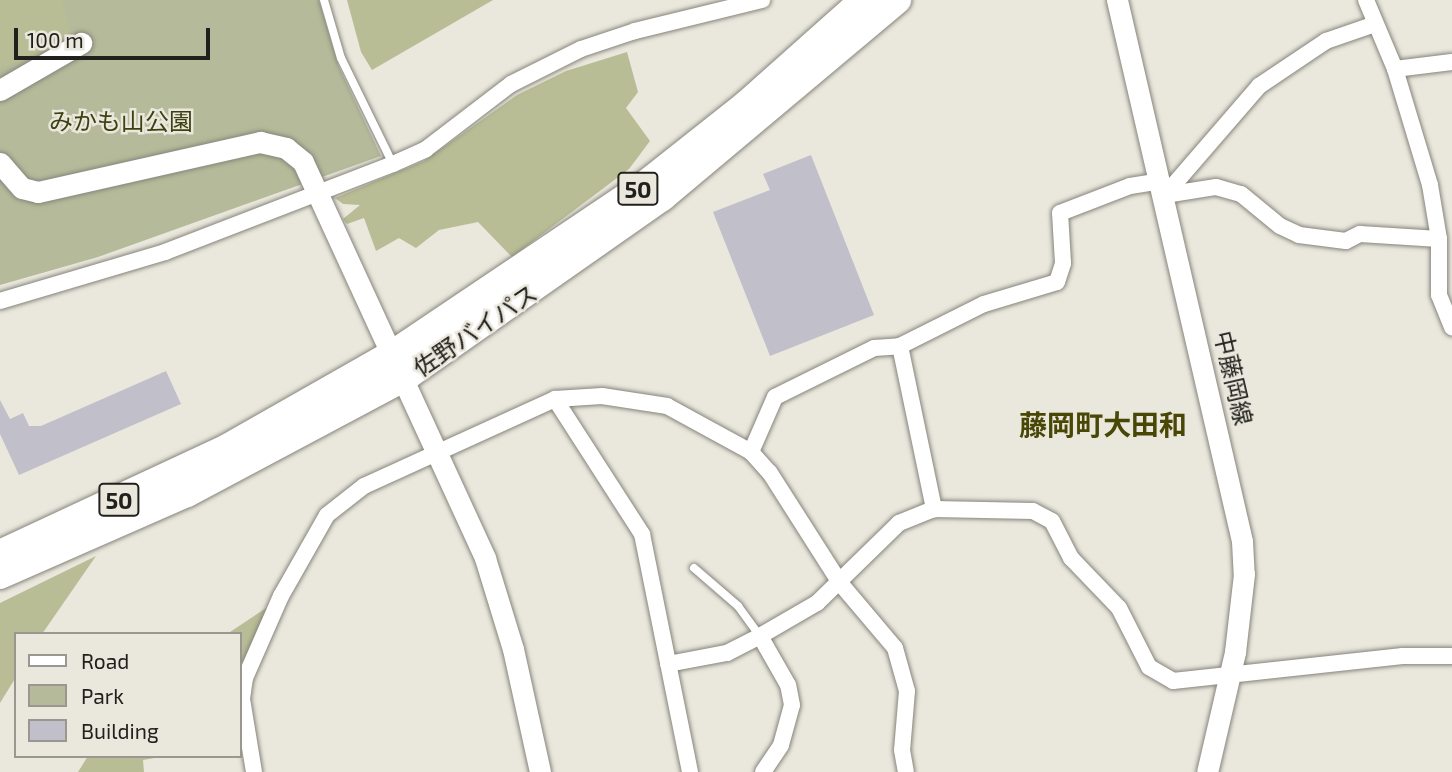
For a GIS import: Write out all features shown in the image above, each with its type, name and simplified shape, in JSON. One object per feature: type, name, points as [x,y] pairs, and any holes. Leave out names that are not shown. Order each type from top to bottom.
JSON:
[{"type":"highway","name":"佐野バイパス","points":[[0,554],[399,365],[646,184],[746,105],[864,0]]},
{"type":"highway","name":"佐野バイパス","points":[[0,575],[187,493],[399,365],[662,197],[897,0]]},
{"type":"street","points":[[0,301],[165,252],[393,164],[426,149],[511,84],[581,49],[635,31],[762,0]]},
{"type":"street","name":"中藤岡線","points":[[1117,0],[1164,188],[1242,541],[1243,587],[1231,677],[1207,772]]},
{"type":"street","points":[[1366,0],[1395,69],[1430,185],[1439,239],[1439,295],[1452,327]]},
{"type":"street","points":[[1164,188],[1259,86],[1326,41],[1375,24]]},
{"type":"street","points":[[0,90],[82,43]]},
{"type":"street","points":[[1395,69],[1452,62]]},
{"type":"street","points":[[0,163],[22,188],[38,192],[260,142],[296,154],[318,193],[440,453],[499,600],[540,772]]},
{"type":"street","points":[[751,452],[775,397],[874,348],[900,346],[984,304],[1057,282],[1063,263],[1060,213],[1130,186],[1216,187],[1241,194],[1280,226],[1299,235],[1346,241],[1360,234],[1439,239]]},
{"type":"street","points":[[900,346],[933,509]]},
{"type":"street","points":[[254,772],[243,710],[245,678],[281,596],[327,515],[364,486],[555,399],[602,396],[667,406],[751,452],[770,473],[840,583],[877,623],[905,670],[908,703],[902,750],[906,772]]},
{"type":"street","points":[[555,399],[642,534],[690,772]]},
{"type":"street","points":[[668,664],[727,653],[760,636],[840,583],[900,523],[933,509],[1033,511],[1052,521],[1071,558],[1119,608],[1149,667],[1172,681],[1231,677],[1404,656],[1452,656]]},
{"type":"street","points":[[760,636],[788,685],[792,705],[781,745],[763,772]]},
{"type":"lane","points":[[324,0],[341,58],[393,164]]},
{"type":"lane","points":[[694,568],[738,606],[760,636]]},
{"type":"green space","name":"みかも山公園","points":[[0,0],[319,0],[339,67],[381,156],[98,257],[0,285]]},
{"type":"green space","points":[[0,0],[62,0],[70,32],[41,54],[0,68]]},
{"type":"green space","points":[[347,0],[493,0],[372,70],[361,52]]},
{"type":"green space","points":[[627,52],[638,92],[626,108],[650,141],[629,169],[512,257],[478,222],[439,230],[416,248],[399,238],[376,251],[364,218],[347,224],[343,219],[360,205],[343,204],[335,198],[424,161],[517,95],[566,71]]},
{"type":"green space","points":[[96,556],[43,632],[14,632],[14,680],[0,703],[0,603]]},
{"type":"green space","points":[[272,604],[248,656],[253,741],[242,744],[242,632],[230,632]]},
{"type":"green space","points":[[87,758],[154,758],[143,760],[144,772],[78,772]]},
{"type":"building","points":[[811,155],[874,315],[770,356],[713,212],[770,190],[763,174]]},
{"type":"building","points":[[166,371],[181,404],[19,475],[0,434],[0,400],[10,419],[23,413],[29,426],[41,426]]},
{"type":"district","name":"藤岡町大田和","points":[[1103,424]]}]
